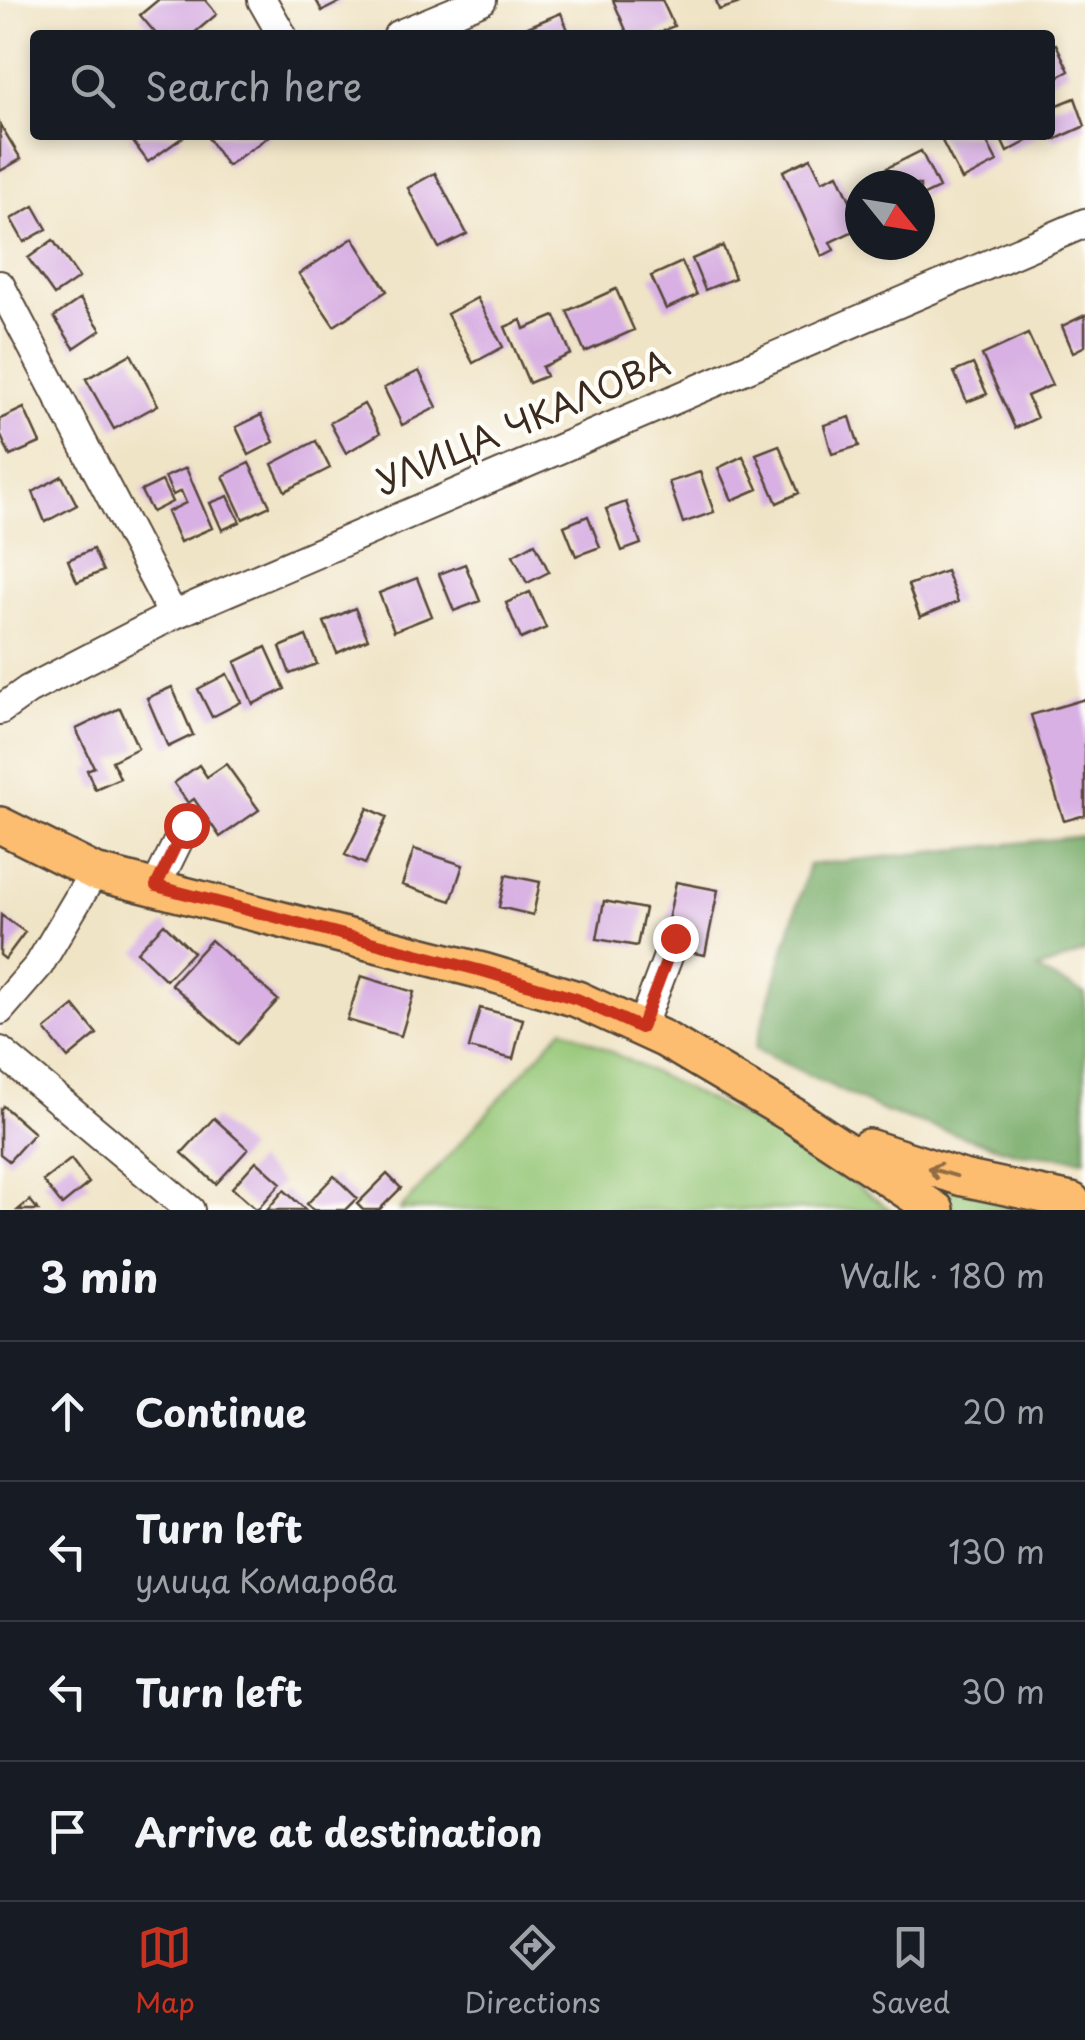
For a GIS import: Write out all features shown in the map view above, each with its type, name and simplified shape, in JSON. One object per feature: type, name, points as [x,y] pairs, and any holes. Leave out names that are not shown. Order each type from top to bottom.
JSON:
[{"type":"main road","points":[[0,825],[94,872],[577,999],[641,1028],[794,1116],[936,1210]]},
{"type":"main road","points":[[794,1116],[893,1157],[1065,1204]]},
{"type":"street","points":[[262,0],[279,30]]},
{"type":"street","points":[[410,30],[482,0]]},
{"type":"street","name":"УЛИЦА ЧКАЛОВА","points":[[0,710],[28,690],[173,615],[1085,223]]},
{"type":"street","points":[[0,285],[173,615]]},
{"type":"street","points":[[156,886],[186,825]]},
{"type":"street","points":[[0,1010],[39,965],[94,872]]},
{"type":"street","points":[[641,1028],[675,938]]},
{"type":"street","points":[[0,1051],[190,1210]]},
{"type":"green space","points":[[1085,836],[1085,952],[1037,970],[1085,994],[1085,1159],[1017,1153],[885,1112],[755,1049],[809,865]]},
{"type":"green space","points":[[563,1028],[794,1142],[891,1210],[400,1210]]},
{"type":"green space","points":[[925,1181],[1031,1205],[1025,1210],[956,1210]]},
{"type":"building","points":[[158,0],[205,0],[217,14],[198,30],[153,30],[140,15]]},
{"type":"building","points":[[316,0],[344,0],[322,11]]},
{"type":"building","points":[[613,0],[662,0],[674,26],[665,30],[626,30]]},
{"type":"building","points":[[716,0],[746,0],[746,1],[719,10]]},
{"type":"building","points":[[561,13],[568,30],[521,30]]},
{"type":"building","points":[[1055,44],[1069,71],[1055,78]]},
{"type":"building","points":[[1075,98],[1085,126],[1055,140],[1055,106]]},
{"type":"building","points":[[0,124],[21,159],[0,171]]},
{"type":"building","points":[[132,140],[179,140],[148,162]]},
{"type":"building","points":[[209,140],[264,140],[227,166]]},
{"type":"building","points":[[942,140],[986,140],[997,162],[962,180]]},
{"type":"building","points":[[1001,140],[1030,140],[1007,152]]},
{"type":"building","points":[[921,151],[930,170],[888,170]]},
{"type":"building","points":[[811,158],[822,181],[838,174],[845,189],[845,235],[830,242],[834,250],[822,256],[783,171]]},
{"type":"building","points":[[435,173],[467,234],[439,248],[408,188]]},
{"type":"building","points":[[34,206],[47,229],[24,242],[11,219]]},
{"type":"building","points":[[353,238],[387,291],[334,326],[299,274]]},
{"type":"building","points":[[53,240],[79,278],[54,295],[28,258]]},
{"type":"building","points":[[723,246],[735,278],[705,290],[692,259]]},
{"type":"building","points":[[682,262],[697,295],[666,309],[651,276]]},
{"type":"building","points":[[616,289],[634,330],[585,352],[567,311]]},
{"type":"building","points":[[477,298],[503,347],[473,363],[447,314]]},
{"type":"building","points":[[80,299],[101,330],[74,348],[54,317]]},
{"type":"building","points":[[1085,315],[1085,346],[1073,352],[1062,326]]},
{"type":"building","points":[[555,316],[571,354],[542,367],[546,376],[529,383],[505,327],[521,320],[524,329]]},
{"type":"building","points":[[1028,334],[1052,385],[1027,396],[1037,418],[1015,428],[982,355]]},
{"type":"building","points":[[131,354],[158,405],[114,429],[86,379]]},
{"type":"building","points":[[973,364],[987,394],[967,402],[954,372]]},
{"type":"building","points":[[419,371],[437,407],[402,425],[384,388]]},
{"type":"building","points":[[364,404],[380,433],[346,453],[330,423]]},
{"type":"building","points":[[24,408],[40,443],[10,456],[0,434],[0,419]]},
{"type":"building","points":[[261,415],[274,442],[249,455],[236,427]]},
{"type":"building","points":[[850,417],[859,446],[832,454],[824,425]]},
{"type":"building","points":[[316,441],[330,468],[285,491],[272,464]]},
{"type":"building","points":[[779,445],[799,493],[777,503],[756,454]]},
{"type":"building","points":[[743,456],[758,489],[732,500],[718,468]]},
{"type":"building","points":[[249,463],[270,506],[243,519],[223,476]]},
{"type":"building","points":[[186,468],[212,528],[180,542],[167,512],[186,503],[181,491],[173,495],[165,477]]},
{"type":"building","points":[[700,472],[714,512],[683,523],[669,482]]},
{"type":"building","points":[[62,476],[77,505],[45,522],[33,492]]},
{"type":"building","points":[[162,481],[172,502],[152,512],[141,491]]},
{"type":"building","points":[[228,496],[240,522],[222,530],[210,503]]},
{"type":"building","points":[[626,502],[641,544],[622,551],[606,509]]},
{"type":"building","points":[[588,516],[600,547],[576,556],[564,526]]},
{"type":"building","points":[[535,543],[549,572],[527,583],[513,555]]},
{"type":"building","points":[[93,549],[103,571],[77,582],[68,560]]},
{"type":"building","points":[[465,564],[480,601],[454,611],[439,574]]},
{"type":"building","points":[[946,571],[958,602],[920,617],[908,585]]},
{"type":"building","points":[[417,578],[432,616],[394,631],[379,593]]},
{"type":"building","points":[[530,592],[546,628],[521,639],[506,603]]},
{"type":"building","points":[[355,608],[368,639],[337,653],[324,622]]},
{"type":"building","points":[[306,636],[317,664],[290,674],[280,647]]},
{"type":"building","points":[[266,647],[285,689],[253,704],[235,662]]},
{"type":"building","points":[[227,674],[241,702],[212,717],[198,689]]},
{"type":"building","points":[[172,687],[193,735],[168,747],[147,698]]},
{"type":"building","points":[[1085,699],[1085,815],[1064,821],[1031,715]]},
{"type":"building","points":[[120,708],[138,748],[112,761],[120,778],[95,789],[87,770],[94,767],[76,729]]},
{"type":"building","points":[[226,764],[259,810],[220,837],[194,799],[188,803],[174,783],[199,765],[207,777]]},
{"type":"building","points":[[368,808],[387,817],[365,864],[345,855]]},
{"type":"building","points":[[414,849],[463,865],[451,901],[402,885]]},
{"type":"building","points":[[506,875],[540,882],[533,915],[499,907]]},
{"type":"building","points":[[676,882],[718,890],[705,955],[682,951],[687,924],[668,920]]},
{"type":"building","points":[[604,901],[645,909],[637,946],[597,939]]},
{"type":"building","points":[[1,915],[25,932],[5,959],[0,955]]},
{"type":"building","points":[[164,924],[193,952],[166,980],[137,952]]},
{"type":"building","points":[[211,940],[278,1000],[238,1044],[171,984]]},
{"type":"building","points":[[361,976],[414,992],[401,1036],[347,1020]]},
{"type":"building","points":[[74,1006],[97,1034],[68,1058],[45,1030]]},
{"type":"building","points":[[480,1008],[523,1019],[513,1059],[469,1048]]},
{"type":"building","points":[[3,1106],[34,1133],[9,1161],[0,1154]]},
{"type":"building","points":[[214,1118],[248,1149],[216,1184],[182,1153]]},
{"type":"building","points":[[71,1159],[89,1183],[62,1205],[43,1181]]},
{"type":"building","points":[[256,1161],[281,1183],[257,1210],[232,1188]]},
{"type":"building","points":[[387,1174],[401,1188],[379,1210],[363,1210],[357,1204]]},
{"type":"building","points":[[334,1176],[357,1198],[345,1210],[313,1210],[307,1204]]},
{"type":"building","points":[[284,1190],[306,1210],[267,1210]]},
{"type":"building","points":[[30,1200],[38,1210],[18,1210]]},
{"type":"route","points":[[186,825],[156,886],[486,972],[577,999],[641,1028],[675,938]]}]
